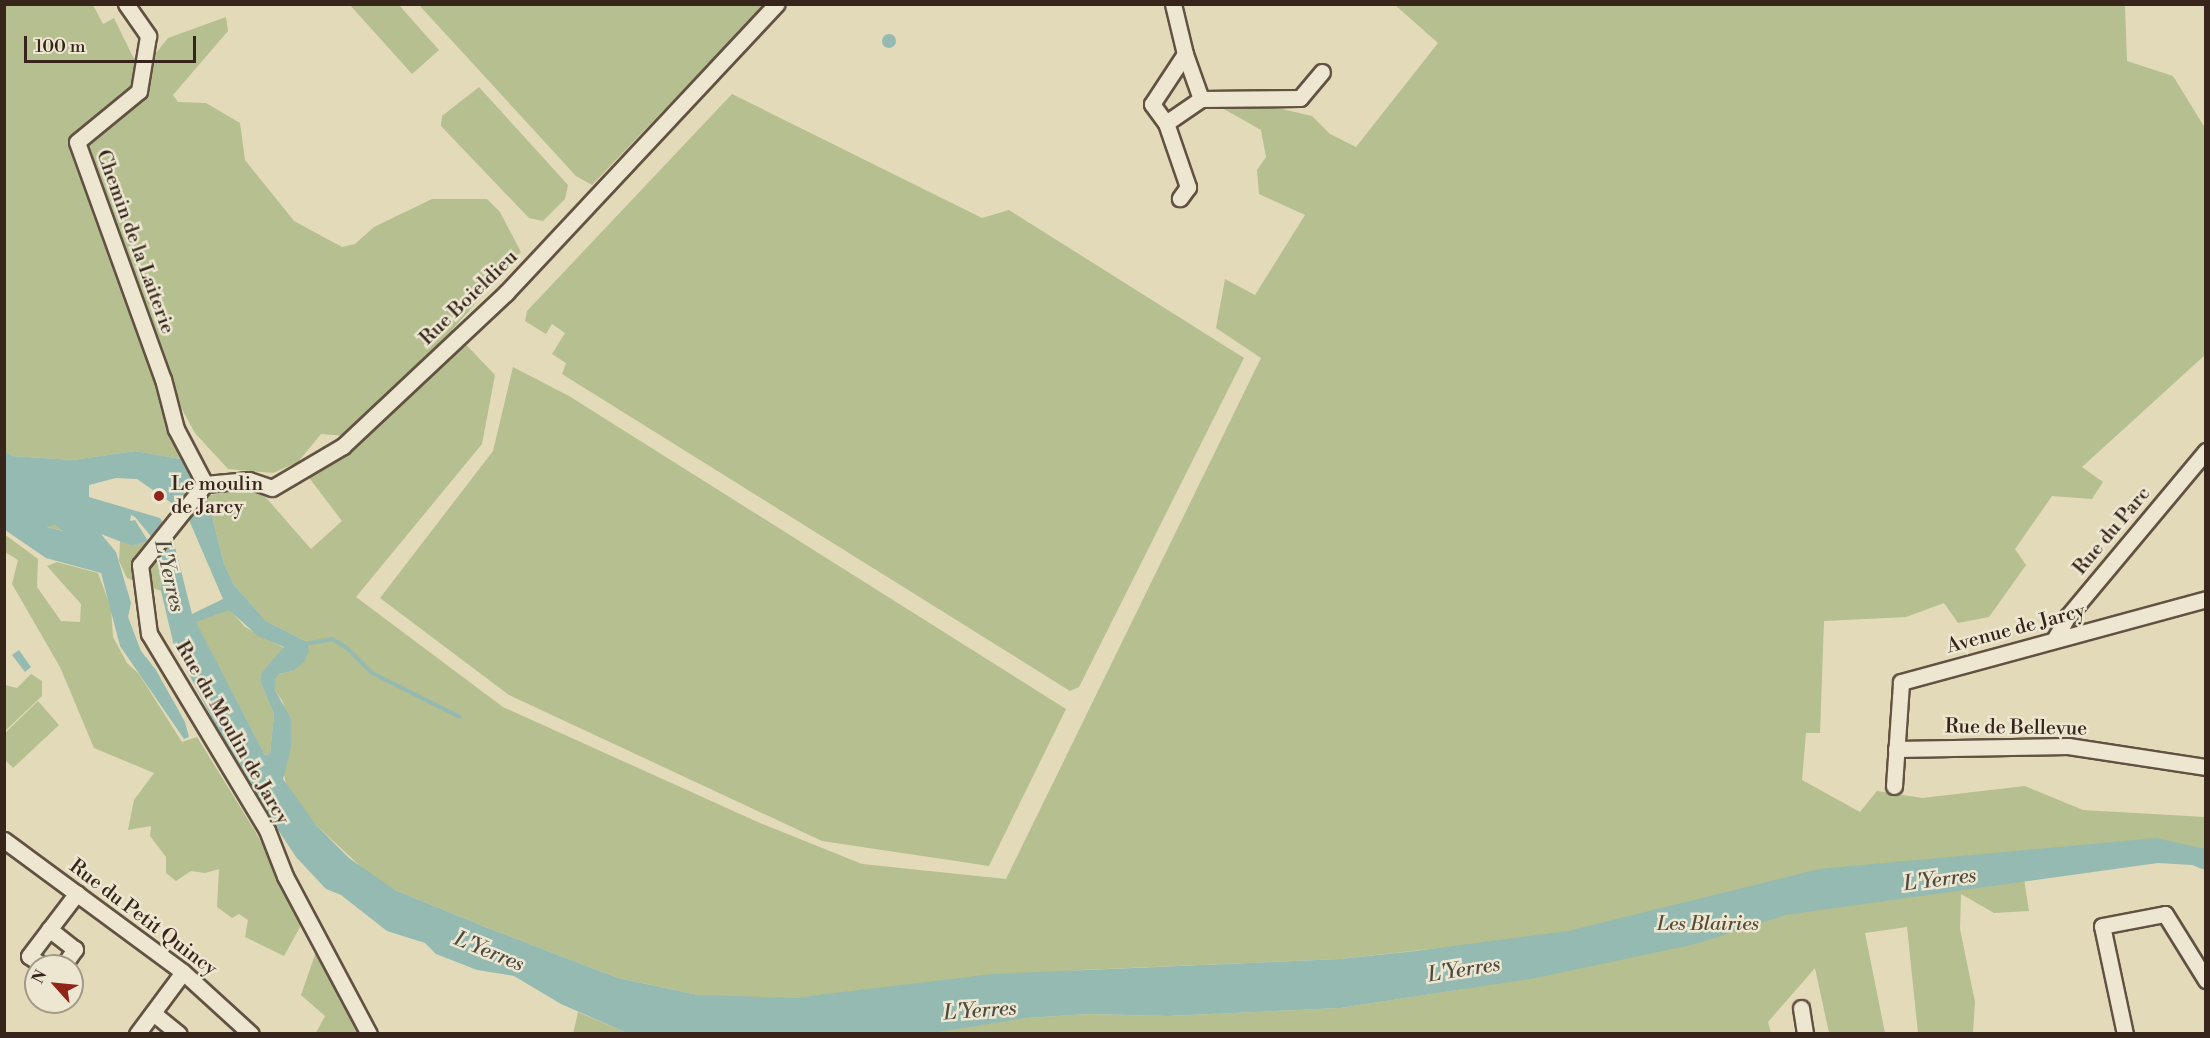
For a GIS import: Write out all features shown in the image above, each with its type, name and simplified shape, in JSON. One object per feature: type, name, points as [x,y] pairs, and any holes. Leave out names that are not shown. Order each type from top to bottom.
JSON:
[{"type":"street","name":"Chemin de la Laiterie","points":[[126,4],[148,36],[139,91],[77,142],[163,379],[176,429],[205,484]]},
{"type":"street","name":"Rue Boieldieu","points":[[205,484],[249,480],[272,488],[343,446],[506,293],[776,4]]},
{"type":"street","points":[[1173,4],[1185,54],[1201,99]]},
{"type":"street","points":[[1180,198],[1188,187],[1166,123],[1152,104],[1185,54]]},
{"type":"street","points":[[1166,123],[1201,99],[1300,99],[1322,72]]},
{"type":"street","name":"Rue du Parc","points":[[2054,640],[2068,616],[2205,451]]},
{"type":"street","name":"Rue du Moulin de Jarcy","points":[[205,484],[140,565],[150,634],[267,830],[285,876],[369,1034]]},
{"type":"street","name":"Avenue de Jarcy","points":[[1896,749],[1901,682],[2205,599]]},
{"type":"street","name":"Rue de Bellevue","points":[[1896,749],[2068,746],[2205,767]]},
{"type":"street","points":[[1894,786],[1896,749]]},
{"type":"street","name":"Rue du Petit Quincy","points":[[4,840],[183,972],[251,1034]]},
{"type":"street","points":[[30,954],[77,893]]},
{"type":"street","points":[[2125,1034],[2102,926],[2165,914],[2205,980]]},
{"type":"street","points":[[49,929],[75,949],[71,954]]},
{"type":"street","points":[[137,1034],[183,972]]},
{"type":"street","points":[[1801,1008],[1805,1034]]},
{"type":"street","points":[[153,1013],[179,1034]]},
{"type":"green space","name":"Les Blairies","points":[[5,5],[93,5],[103,24],[114,18],[133,57],[147,64],[168,38],[226,17],[228,31],[173,95],[178,102],[206,103],[240,123],[245,160],[294,221],[342,247],[355,244],[374,227],[432,199],[487,199],[500,212],[521,252],[452,330],[495,375],[482,444],[356,597],[503,707],[760,823],[862,864],[1006,879],[1261,358],[1216,328],[1225,279],[1255,295],[1305,215],[1259,194],[1257,170],[1266,157],[1261,130],[1222,108],[1265,105],[1312,116],[1330,134],[1356,147],[1438,43],[1395,5],[2125,5],[2127,61],[2173,76],[2205,128],[2205,355],[2082,467],[2103,482],[2092,499],[2052,496],[2015,549],[2026,565],[1989,617],[1958,623],[1944,603],[1906,617],[1824,621],[1820,733],[1806,733],[1802,780],[1860,812],[1877,791],[1922,798],[2025,786],[2083,810],[2205,817],[2205,869],[2198,856],[2024,879],[2029,911],[1994,913],[1961,894],[1960,929],[1975,1002],[1973,1033],[1918,1033],[1907,927],[1865,933],[1885,1033],[1829,1033],[1815,968],[1768,1022],[1771,1033],[924,1033],[1027,1018],[1088,1014],[1167,1016],[1340,1008],[1463,989],[1448,947],[1340,959],[1080,970],[793,998],[736,999],[698,995],[618,978],[483,926],[395,890],[371,876],[316,825],[287,789],[283,770],[291,748],[283,702],[275,690],[275,680],[279,674],[293,671],[307,642],[266,621],[234,585],[224,564],[207,496],[240,488],[261,492],[311,549],[342,521],[307,475],[359,437],[321,434],[298,462],[273,473],[228,469],[195,433],[143,338],[181,459],[135,451],[73,460],[11,456],[5,451]]},
{"type":"green space","points":[[350,5],[399,5],[439,50],[412,74]]},
{"type":"green space","points":[[419,5],[764,5],[592,185],[576,176]]},
{"type":"green space","points":[[479,87],[568,185],[565,199],[543,221],[529,218],[441,126],[442,116]]},
{"type":"green space","points":[[732,94],[982,218],[1009,210],[1244,358],[1079,687],[1070,691],[562,374],[566,363],[552,354],[565,333],[552,324],[546,334],[525,321],[527,311]]},
{"type":"green space","points":[[513,367],[569,396],[1066,709],[989,866],[822,841],[509,695],[380,598],[493,451]]},
{"type":"green space","points":[[4,497],[39,511],[64,531],[30,523]]},
{"type":"green space","points":[[4,534],[38,559],[37,587],[61,621],[80,622],[81,604],[47,566],[57,562],[98,573],[111,608],[113,637],[127,663],[139,674],[182,742],[197,737],[255,831],[304,920],[284,956],[245,937],[248,920],[239,914],[232,918],[217,907],[219,869],[205,873],[191,871],[176,881],[166,873],[166,857],[150,836],[151,826],[128,830],[134,800],[154,773],[94,748],[60,667],[12,584],[18,560],[5,552]]},
{"type":"green space","points":[[120,541],[132,546],[148,541],[158,549],[161,591],[127,578],[119,561]]},
{"type":"green space","points":[[229,609],[245,627],[284,648],[261,673],[260,681],[274,714],[270,754],[265,755],[195,621]]},
{"type":"green space","points":[[31,674],[42,681],[42,696],[5,731],[5,685],[17,688]]},
{"type":"green space","points":[[38,701],[59,725],[13,768],[5,760],[5,733]]},
{"type":"green space","points":[[316,952],[358,1033],[316,1033],[325,1016],[301,995]]},
{"type":"green space","points":[[578,1012],[625,1032],[635,1033],[573,1034]]},
{"type":"water","points":[[889,34],[894,36],[896,41],[894,46],[889,48],[884,46],[882,41],[884,36]]},
{"type":"water","points":[[5,451],[12,456],[73,460],[135,451],[181,459],[192,468],[206,492],[224,564],[234,585],[266,621],[307,642],[309,651],[304,662],[293,671],[279,674],[275,680],[275,690],[291,719],[291,748],[283,779],[316,825],[349,858],[395,890],[618,978],[698,995],[793,998],[993,974],[1340,959],[1415,951],[1568,931],[1819,869],[2156,838],[2205,849],[2205,870],[2192,865],[2158,863],[1785,915],[1696,944],[1535,978],[1340,1008],[1167,1016],[1088,1014],[1027,1018],[924,1034],[625,1032],[561,1004],[514,976],[477,970],[436,954],[425,943],[387,931],[341,895],[326,889],[296,857],[243,777],[174,646],[161,591],[159,546],[131,515],[130,521],[135,520],[148,541],[132,546],[101,534],[116,552],[131,603],[128,617],[141,651],[156,670],[185,722],[189,737],[184,739],[120,646],[101,573],[46,558],[5,530],[4,499],[30,523],[63,531],[39,511],[5,497]],"holes":[[[116,478],[137,479],[186,513],[223,599],[192,614],[173,539],[160,518],[89,497],[89,485]],[[229,610],[258,636],[284,647],[261,673],[260,681],[274,714],[270,754],[265,755],[196,622]]]},
{"type":"water","points":[[19,650],[31,667],[25,672],[12,655]]},
{"type":"waterway","name":"L'Yerres","points":[[4,495],[25,511],[44,516],[74,510]]},
{"type":"waterway","points":[[305,644],[332,639],[347,648],[372,673],[460,717]]},
{"type":"place","name":"Le moulin de Jarcy","points":[[159,496]]}]
